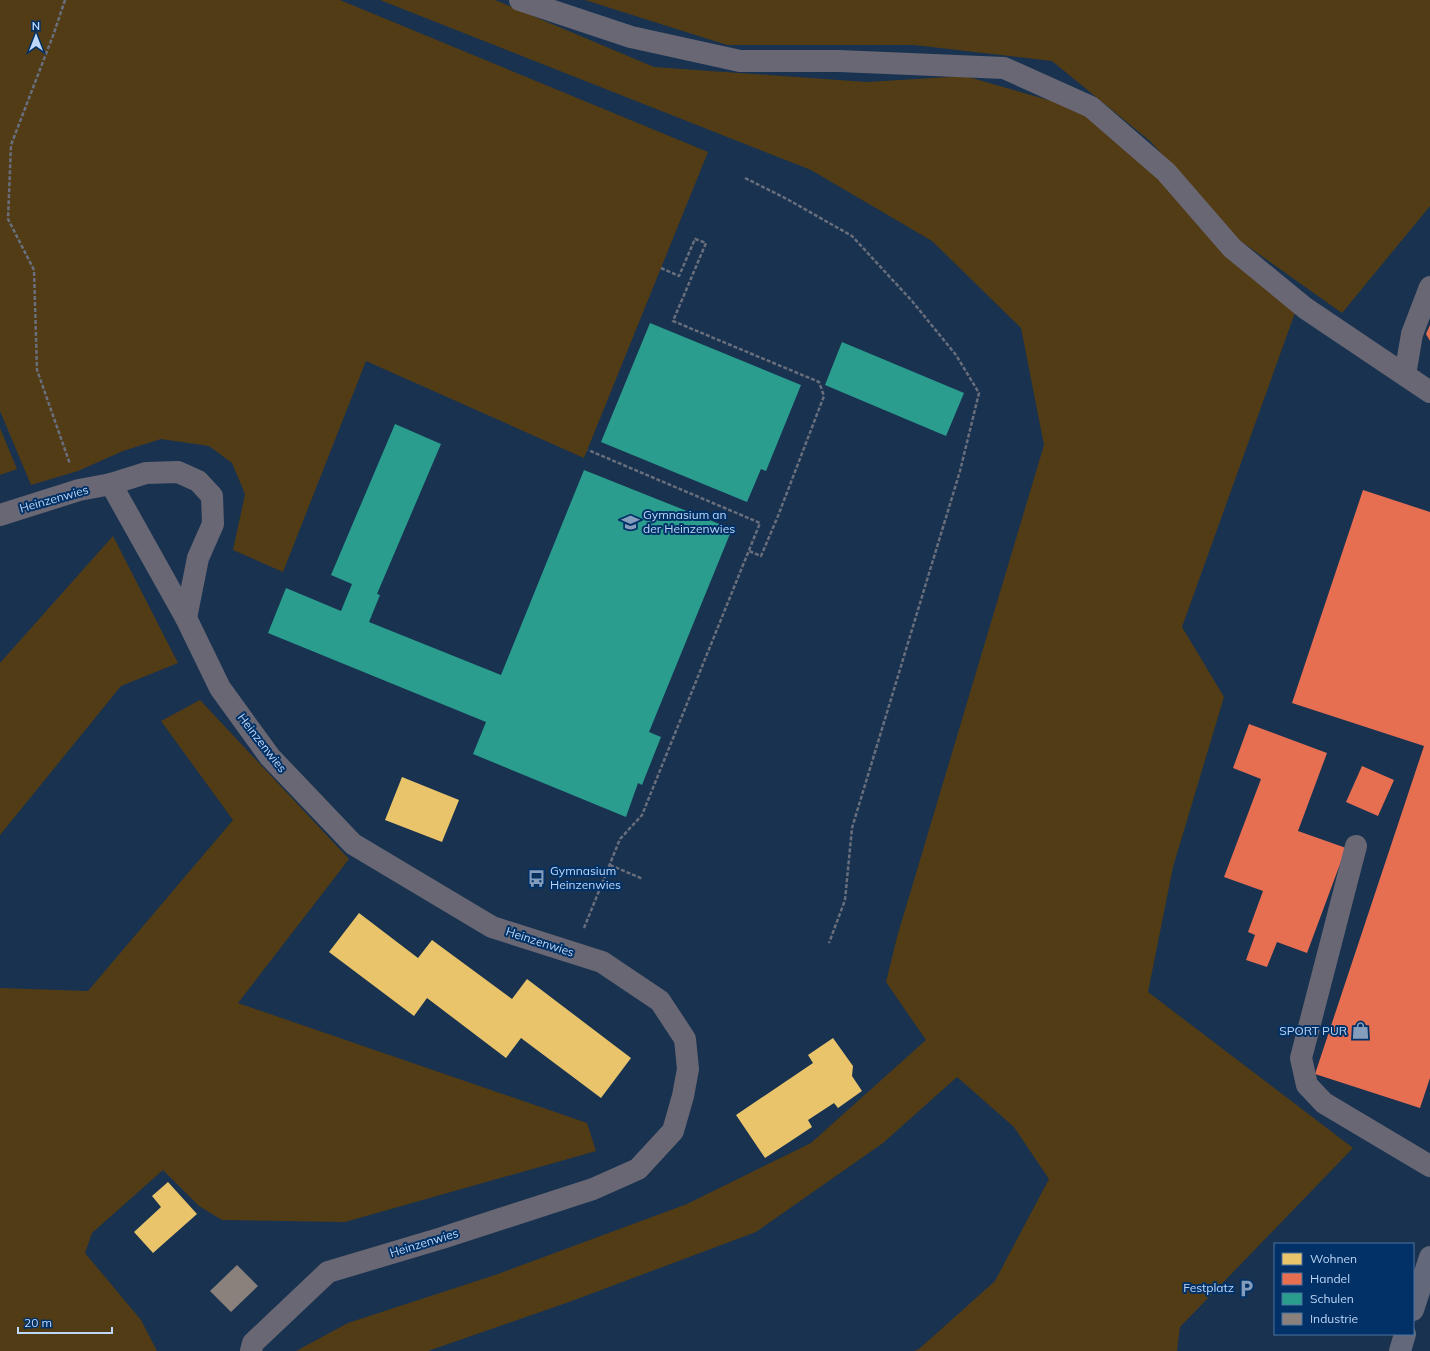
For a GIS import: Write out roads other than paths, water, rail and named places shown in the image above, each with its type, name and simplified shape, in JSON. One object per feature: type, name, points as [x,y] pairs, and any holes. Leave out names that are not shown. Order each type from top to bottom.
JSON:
[{"type":"main road","points":[[1414,1307],[1430,1257]]},
{"type":"main road","points":[[1400,1351],[1405,1335]]},
{"type":"street","points":[[520,0],[631,37],[740,61],[838,61],[1004,68],[1091,107],[1166,172],[1232,248],[1305,308],[1430,392]]},
{"type":"street","points":[[1404,375],[1412,334],[1430,287]]},
{"type":"street","points":[[110,484],[146,473],[178,472],[198,481],[212,496],[213,524],[198,558],[186,618]]},
{"type":"street","name":"Heinzenwies","points":[[0,515],[79,490],[110,484],[186,618],[220,688],[270,757],[353,844],[492,926],[602,962],[660,1002],[685,1039],[688,1069],[683,1096],[673,1131],[638,1169],[593,1189],[442,1238],[328,1272],[253,1343],[251,1351]]},
{"type":"street","points":[[1356,846],[1301,1058],[1305,1078],[1307,1085],[1324,1103],[1430,1166]]},
{"type":"place","name":"Gymnasium an der Heinzenwies","points":[[630,522]]},
{"type":"place","name":"Gymnasium Heinzenwies","points":[[537,878]]},
{"type":"place","name":"SPORT PUR","points":[[1360,1031]]},
{"type":"place","name":"Festplatz","points":[[1247,1288]]}]
